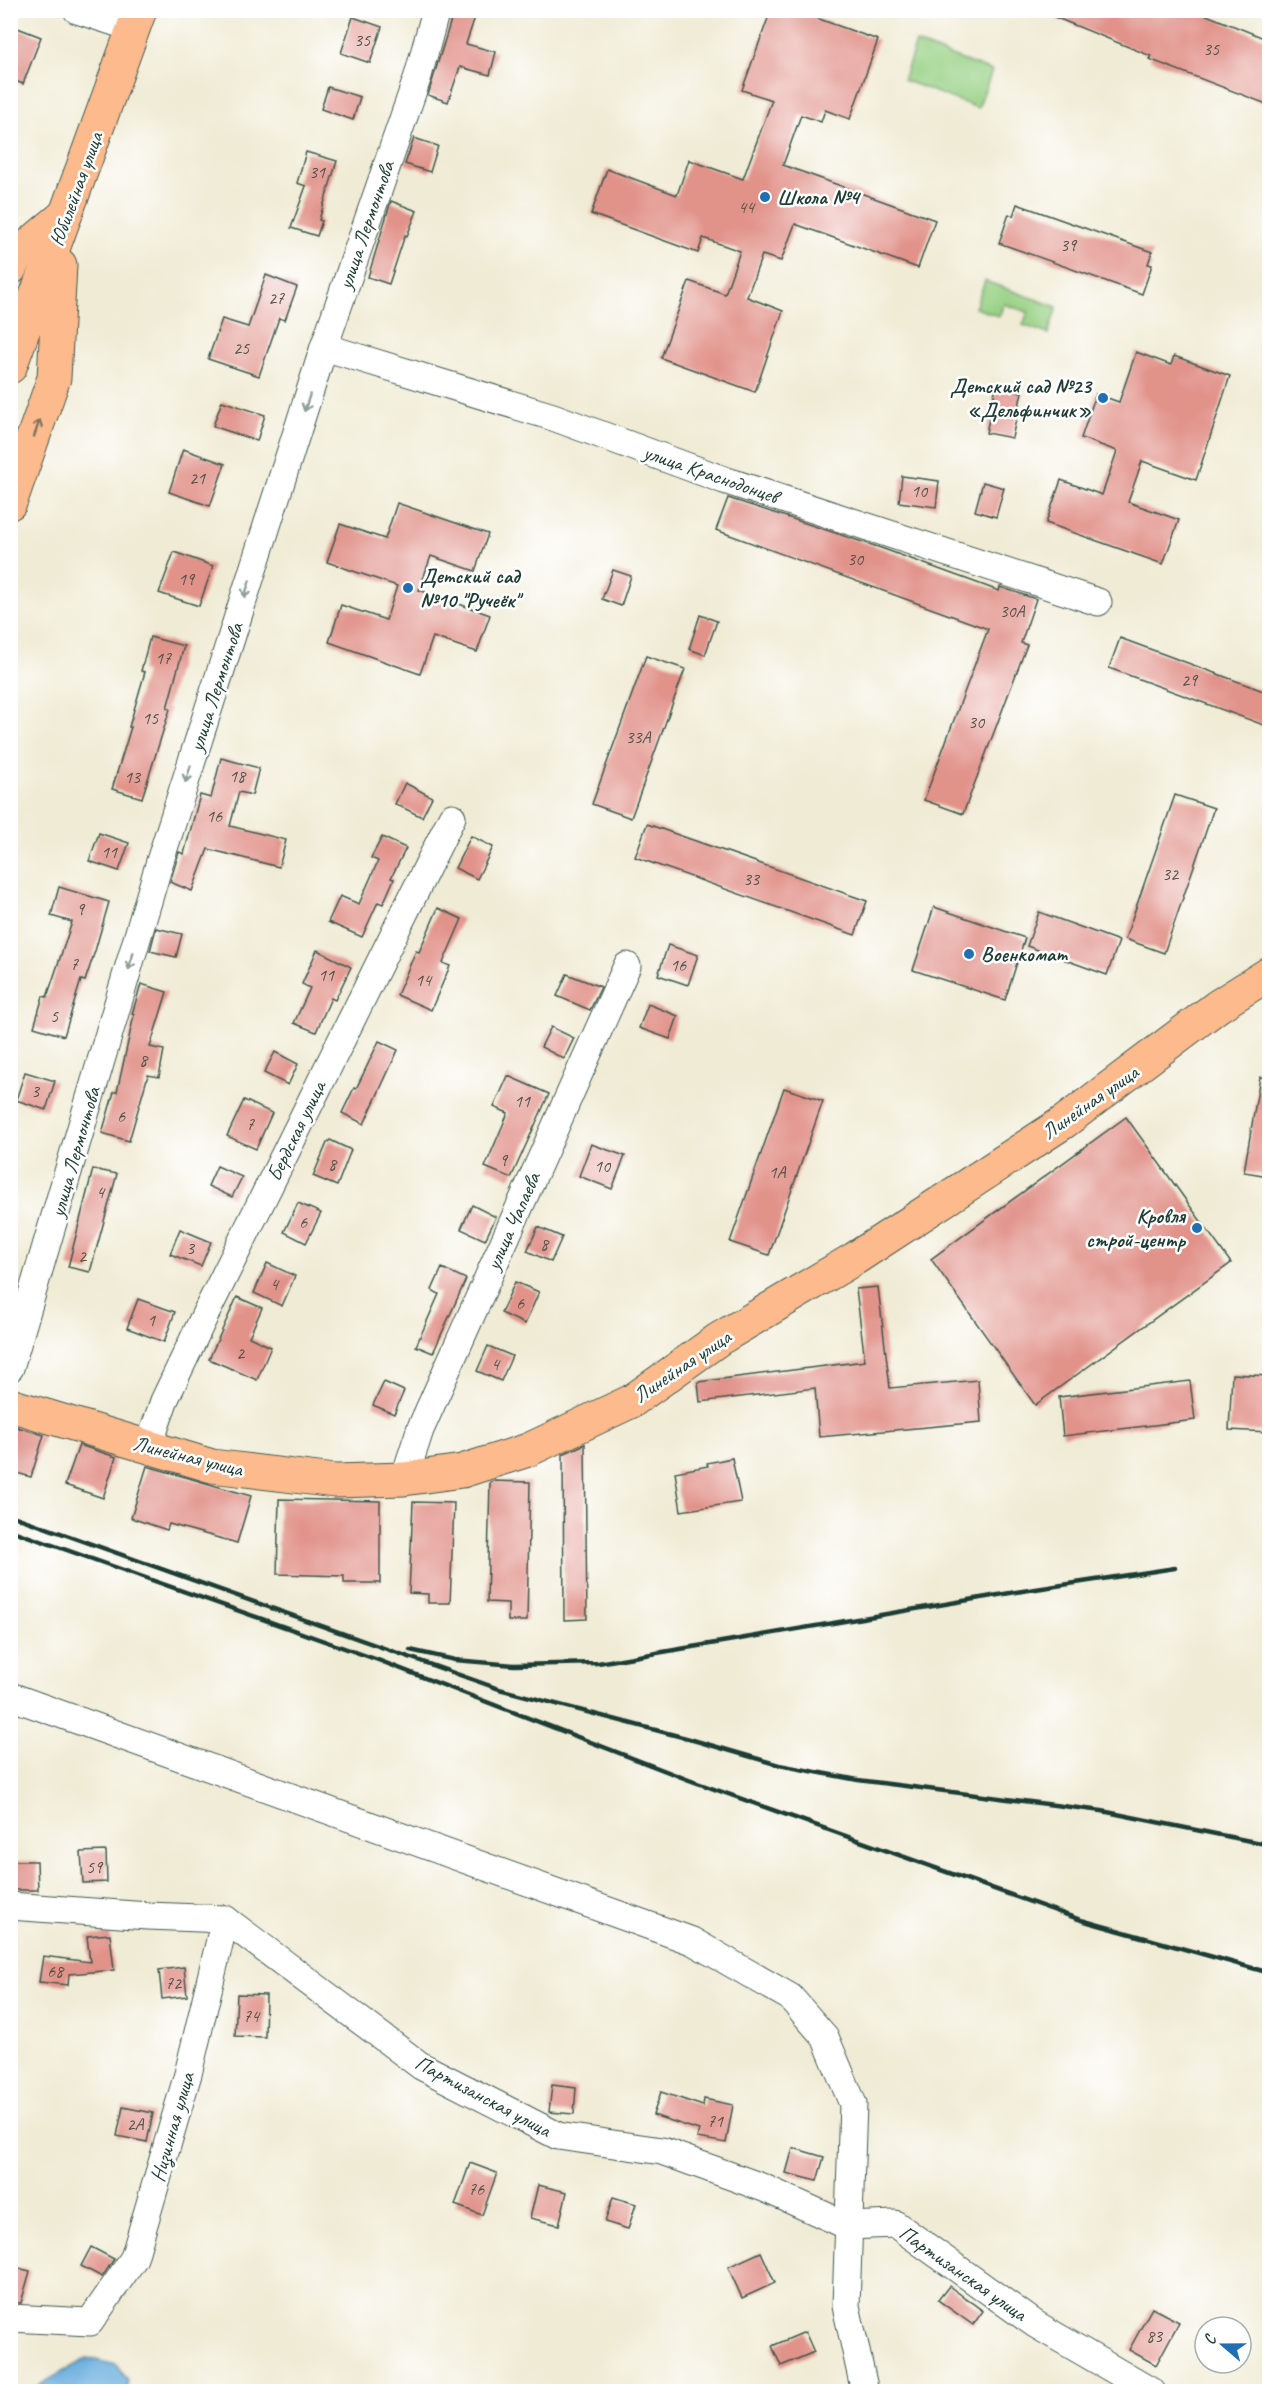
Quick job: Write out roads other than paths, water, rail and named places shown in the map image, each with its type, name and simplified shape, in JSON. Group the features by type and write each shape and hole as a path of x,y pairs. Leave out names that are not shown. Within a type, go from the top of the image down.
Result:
{"main road":[{"name":"Юбилейная улица","path":"10,367 68,213 136,20"},
{"path":"10,269 16,256 68,213"},
{"path":"10,503 54,378 58,278 68,213"},
{"name":"Линейная улица","path":"10,1405 212,1466 335,1480 404,1479 462,1471 528,1450 632,1401 719,1339 854,1259 1064,1122 1218,1006 1269,973"}],"street":[{"path":"77,10 136,20"},
{"name":"улица Лермонтова","path":"10,1368 160,861 324,347 417,76 436,10"},
{"name":"улица Краснодонцев","path":"324,347 553,417 735,483 1098,602"},
{"name":"Бердская улица","path":"148,1448 164,1401 204,1317 452,817"},
{"name":"улица Чапаева","path":"404,1479 420,1430 627,966"},
{"path":"10,1696 692,1941 790,1997 825,2037 853,2104 846,2306 865,2391"},
{"path":"10,1906 225,1919"},
{"name":"Партизанская улица","path":"225,1919 421,2066 558,2136 662,2151 764,2188 848,2226 895,2224 1035,2324 1152,2391"},
{"name":"Низинная улица","path":"10,2318 90,2322 134,2258 188,2074 225,1919"}],"water":[{"path":"87,2358 117,2365 128,2381 127,2391 29,2391"}],"railway":[{"path":"10,1515 499,1689 779,1765 858,1780 1102,1811 1270,1845"},
{"path":"10,1530 378,1660 689,1780 1081,1920 1270,1973"},
{"path":"410,1650 455,1660 514,1665 598,1663 1016,1592 1175,1568"}],"place":[{"name":"Школа №4","path":"765,197"},
{"name":"Детский сад №23 «Дельфинчик»","path":"1103,398"},
{"name":"Детский сад №10 \"Ручеёк\"","path":"408,588"},
{"name":"Военкомат","path":"969,954"},
{"name":"Кровля строй-центр","path":"1197,1228"}]}
